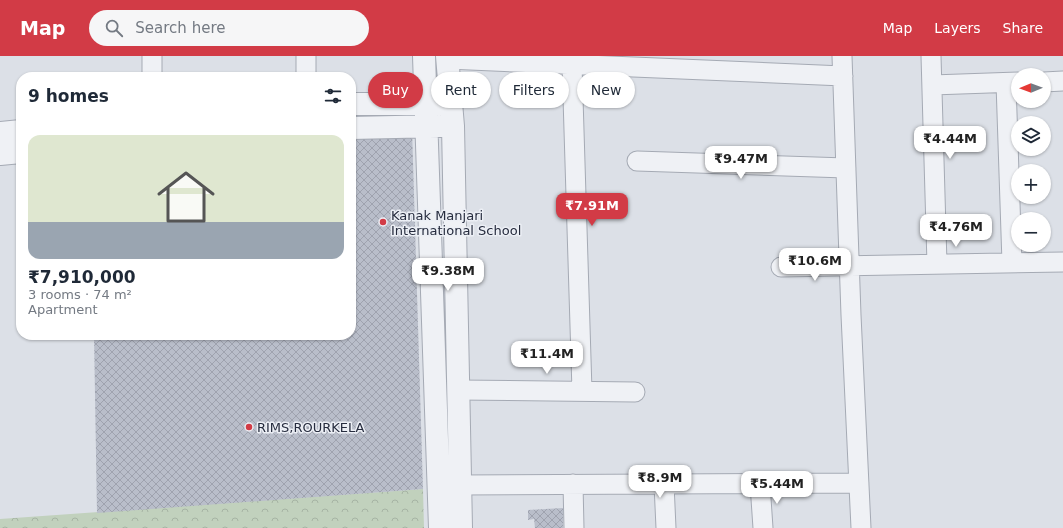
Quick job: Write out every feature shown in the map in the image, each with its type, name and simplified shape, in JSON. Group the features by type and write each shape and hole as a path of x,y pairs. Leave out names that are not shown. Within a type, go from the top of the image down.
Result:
{"street":[{"path":"152,56 152,72"},
{"path":"306,56 306,72"},
{"path":"424,56 440,528"},
{"path":"842,56 849,265 861,528"},
{"path":"931,56 937,264"},
{"path":"461,528 452,115 447,58 572,65 843,76"},
{"path":"572,65 582,391"},
{"path":"1051,82 1063,81"},
{"path":"932,85 1011,83"},
{"path":"356,104 425,104 452,115"},
{"path":"1012,108 1012,263"},
{"path":"356,128 426,126 452,115"},
{"path":"0,133 16,131"},
{"path":"0,154 16,152"},
{"path":"637,161 846,168"},
{"path":"780,267 1063,262"},
{"path":"458,390 635,392"},
{"path":"460,484 859,483"},
{"path":"573,484 574,528"},
{"path":"664,484 666,528"},
{"path":"760,484 763,528"}],"green space":[{"path":"423,489 424,528 0,528 0,519"}],"building":[{"path":"412,129 423,489 97,513 94,340 356,340 356,133"},
{"path":"563,508 563,528 535,528 534,519 528,520 528,510"}],"place":[{"name":"Kanak Manjari International School","path":"383,222"},
{"name":"RIMS,ROURKELA","path":"249,427"}]}
